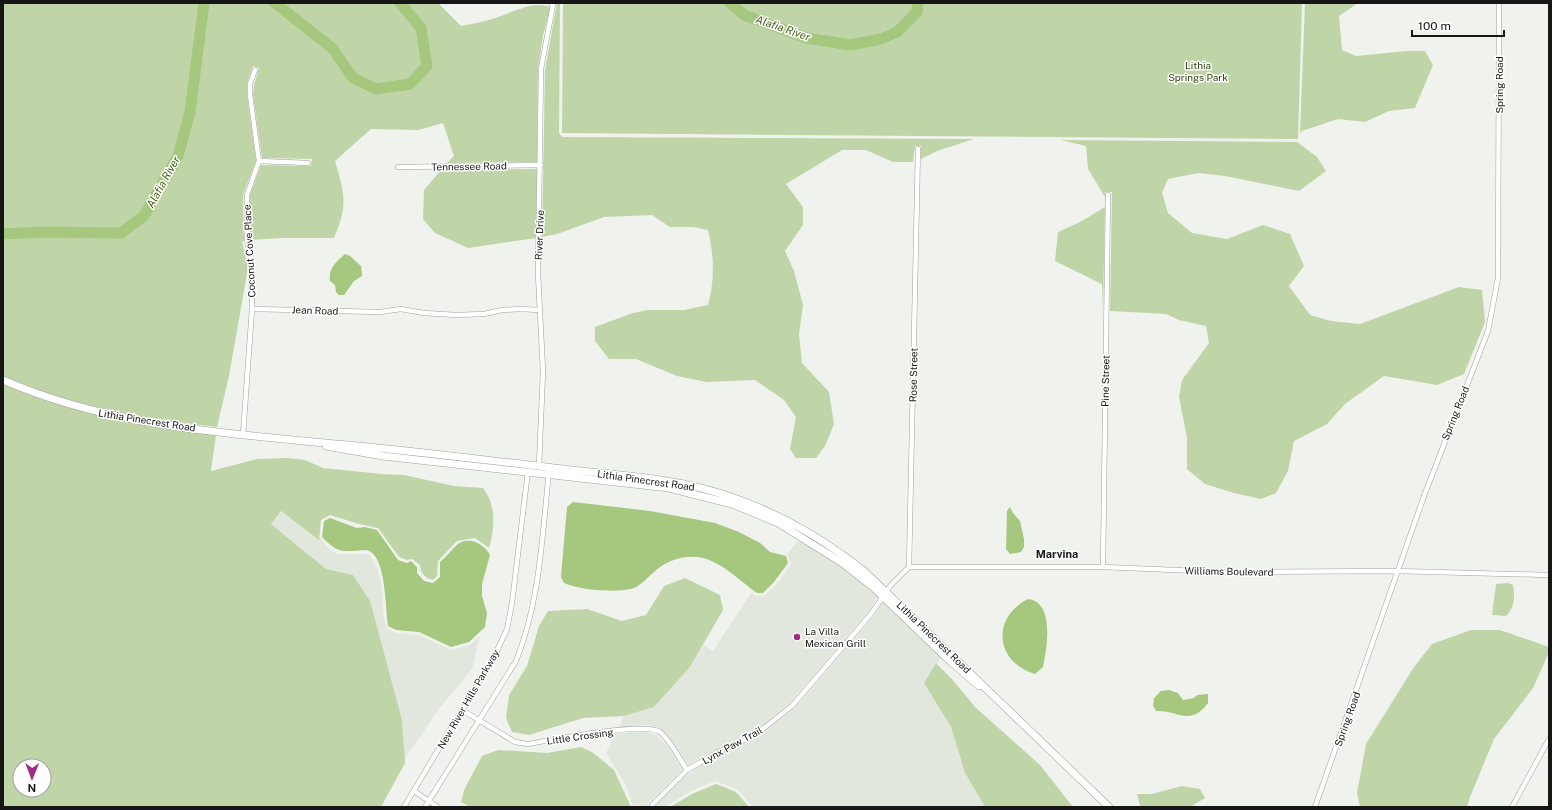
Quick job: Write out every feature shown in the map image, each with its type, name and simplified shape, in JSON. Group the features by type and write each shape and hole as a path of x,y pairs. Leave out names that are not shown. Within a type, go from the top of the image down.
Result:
{"main road":[{"name":"Lithia Pinecrest Road","path":"3,380 61,402 116,417 243,435 549,471 674,482 736,499 769,512 807,531 842,554 973,674 997,700 1109,807"},
{"name":"Lithia Pinecrest Road","path":"528,468 538,466 549,471"}],"street":[{"name":"Spring Road","path":"1315,807 1397,571 1448,431 1488,331 1498,278 1499,3"},
{"name":"River Drive","path":"538,466 543,371 538,274 541,69 546,36 554,10 552,4"},
{"name":"Coconut Cove Place","path":"243,435 252,309 252,280 247,240 247,195 259,161 250,95 250,84 255,70"},
{"name":"Rose Street","path":"909,567 918,149"},
{"path":"259,161 308,163"},
{"name":"Tennessee Road","path":"398,167 540,165"},
{"name":"Pine Street","path":"1102,567 1108,195"},
{"name":"Jean Road","path":"252,309 378,312 401,309 424,313 457,315 484,314 502,310 540,310"},
{"name":"New River Hills Parkway","path":"404,807 496,653 507,629 512,603 528,468"},
{"name":"New River Hills Parkway","path":"425,807 516,661 526,635 534,604 549,471"},
{"name":"Williams Boulevard","path":"909,567 1102,567 1223,572 1397,571 1549,575"},
{"path":"884,594 909,567"},
{"name":"Lynx Paw Trail","path":"652,805 687,770 716,753 755,735 792,706 871,614 884,594"},
{"name":"Little Crossing","path":"462,710 515,742 528,744 630,729 648,728 659,732 671,745 687,770"},
{"path":"1512,807 1549,739"},
{"path":"414,791 438,807"}],"shaded area":[{"path":"345,254 350,256 361,266 362,276 354,281 344,295 339,295 336,292 335,285 330,281 330,273 331,269"},
{"path":"573,502 650,511 715,523 739,532 760,543 770,552 786,556 788,563 774,582 763,593 757,593 718,564 710,560 696,557 670,561 658,568 636,587 629,589 611,591 579,588 564,583 561,577 567,507"},
{"path":"1010,507 1020,521 1024,539 1024,547 1021,552 1010,554 1006,549 1007,511"},
{"path":"280,511 320,538 330,550 337,554 369,554 378,570 382,589 383,613 387,629 396,633 419,635 451,650 470,645 480,635 472,669 439,709 404,760 402,720 353,575 326,569 271,524"},
{"path":"330,518 357,528 365,527 377,530 398,560 407,563 411,561 417,567 417,573 424,581 433,583 440,577 440,562 458,544 467,541 476,542 490,555 482,584 482,596 487,613 485,627 469,642 451,647 419,632 396,630 388,626 382,572 374,554 367,550 342,551 328,543 322,537 324,521"},
{"path":"800,539 840,565 878,597 869,611 790,703 753,732 688,765 674,743 660,729 648,725 619,727 624,716 654,707 690,667 704,645 713,651 751,593 757,596 764,596 777,584 791,564 787,554"},
{"path":"1028,599 1037,602 1042,608 1046,617 1047,627 1043,667 1035,674 1022,668 1012,660 1005,650 1003,639 1003,628 1008,617 1016,607"},
{"path":"883,602 941,658 924,683 951,727 965,773 985,807 753,807 737,789 715,781 691,791 665,807 654,807 689,773 717,756 756,738 794,709 874,616"},
{"path":"1169,690 1178,693 1183,700 1194,698 1197,695 1208,694 1208,703 1202,710 1189,716 1156,711 1153,706 1154,698 1161,691"},
{"path":"648,732 657,735 669,748 683,769 647,804 649,807 635,807 632,804 627,787 606,753 615,734"}],"green space":[{"path":"3,3 438,3 461,26 502,16 529,6 543,5 550,7 543,36 538,69 537,162 447,163 454,156 443,123 418,130 371,129 335,161 344,200 341,217 334,238 281,238 250,240 250,195 261,165 311,166 312,159 262,158 253,95 259,68 253,66 247,83 247,95 256,161 243,195 244,241 242,241 248,268 229,376 217,427 161,420 108,410 56,396 3,376"},
{"path":"557,3 560,3 559,133 562,137 974,139 937,151 921,159 921,146 915,146 913,162 893,162 866,150 842,150 786,184 803,207 803,225 785,251 794,271 803,305 799,334 802,363 829,392 834,424 825,446 816,458 796,458 790,449 796,417 784,400 755,380 707,382 677,376 636,359 609,359 595,341 595,327 633,313 648,310 684,310 708,305 713,277 712,249 708,230 693,227 670,227 652,215 604,217 557,234 542,237 545,70"},
{"name":"Lithia Springs Park","path":"563,3 1302,3 1298,139 562,133"},
{"path":"1305,3 1358,3 1339,16 1342,50 1356,56 1407,51 1425,51 1433,65 1415,108 1389,111 1365,122 1338,119 1302,131 1300,134"},
{"path":"1061,140 1297,142 1317,157 1326,171 1299,191 1225,176 1198,173 1168,179 1162,193 1168,213 1192,233 1227,239 1263,225 1290,234 1304,266 1289,286 1310,315 1331,321 1360,324 1459,287 1482,290 1485,322 1464,374 1437,385 1384,376 1345,404 1327,424 1294,441 1288,471 1276,493 1261,499 1205,484 1187,469 1187,438 1179,397 1182,380 1209,343 1206,326 1179,320 1166,314 1110,311 1112,192 1105,192 1105,197 1088,169 1086,146"},
{"path":"537,169 536,238 468,248 435,233 423,219 424,190 441,170"},
{"path":"1105,207 1103,311 1102,284 1055,261 1058,232 1082,221"},
{"path":"3,384 56,404 82,411 134,423 216,435 211,471 257,459 287,458 305,460 323,468 404,475 454,486 483,488 490,501 493,516 489,548 475,538 457,541 438,561 437,576 433,580 424,575 421,571 420,565 412,559 407,560 399,557 378,528 330,515 321,520 319,540 281,511 271,524 326,569 353,575 370,601 402,720 405,763 381,807 3,807"},
{"path":"685,578 720,595 723,610 690,667 654,707 624,716 583,718 529,735 512,732 506,718 509,695 527,666 539,626 548,611 587,609 622,621 646,615 664,586"},
{"path":"1508,583 1513,585 1514,589 1514,602 1509,613 1506,616 1492,615 1496,584"},
{"path":"1471,630 1500,630 1549,647 1549,652 1533,688 1494,739 1467,807 1360,807 1357,793 1366,744 1414,667 1432,644"},
{"path":"936,663 951,678 975,707 1040,765 1073,807 985,807 965,773 951,727 924,683"},
{"path":"581,747 592,752 614,770 631,807 470,807 461,802 464,790 482,756 498,750 547,753"},
{"path":"716,784 736,792 749,807 670,807 692,794"},
{"path":"1182,786 1200,789 1205,798 1190,807 1140,806 1137,794 1152,794"}],"waterway":[{"name":"Alafia River","path":"3,234 43,232 121,233 144,216 178,156 190,112 204,3"},
{"name":"Alafia River","path":"275,3 333,49 353,78 376,89 410,84 427,66 421,28 400,3"},
{"name":"Alafia River","path":"730,3 744,15 807,38 850,45 881,39 897,32 917,12 918,3"}],"place":[{"name":"La Villa Mexican Grill","path":"797,637"}],"district":[{"name":"Marvina","path":"1057,554"}]}
